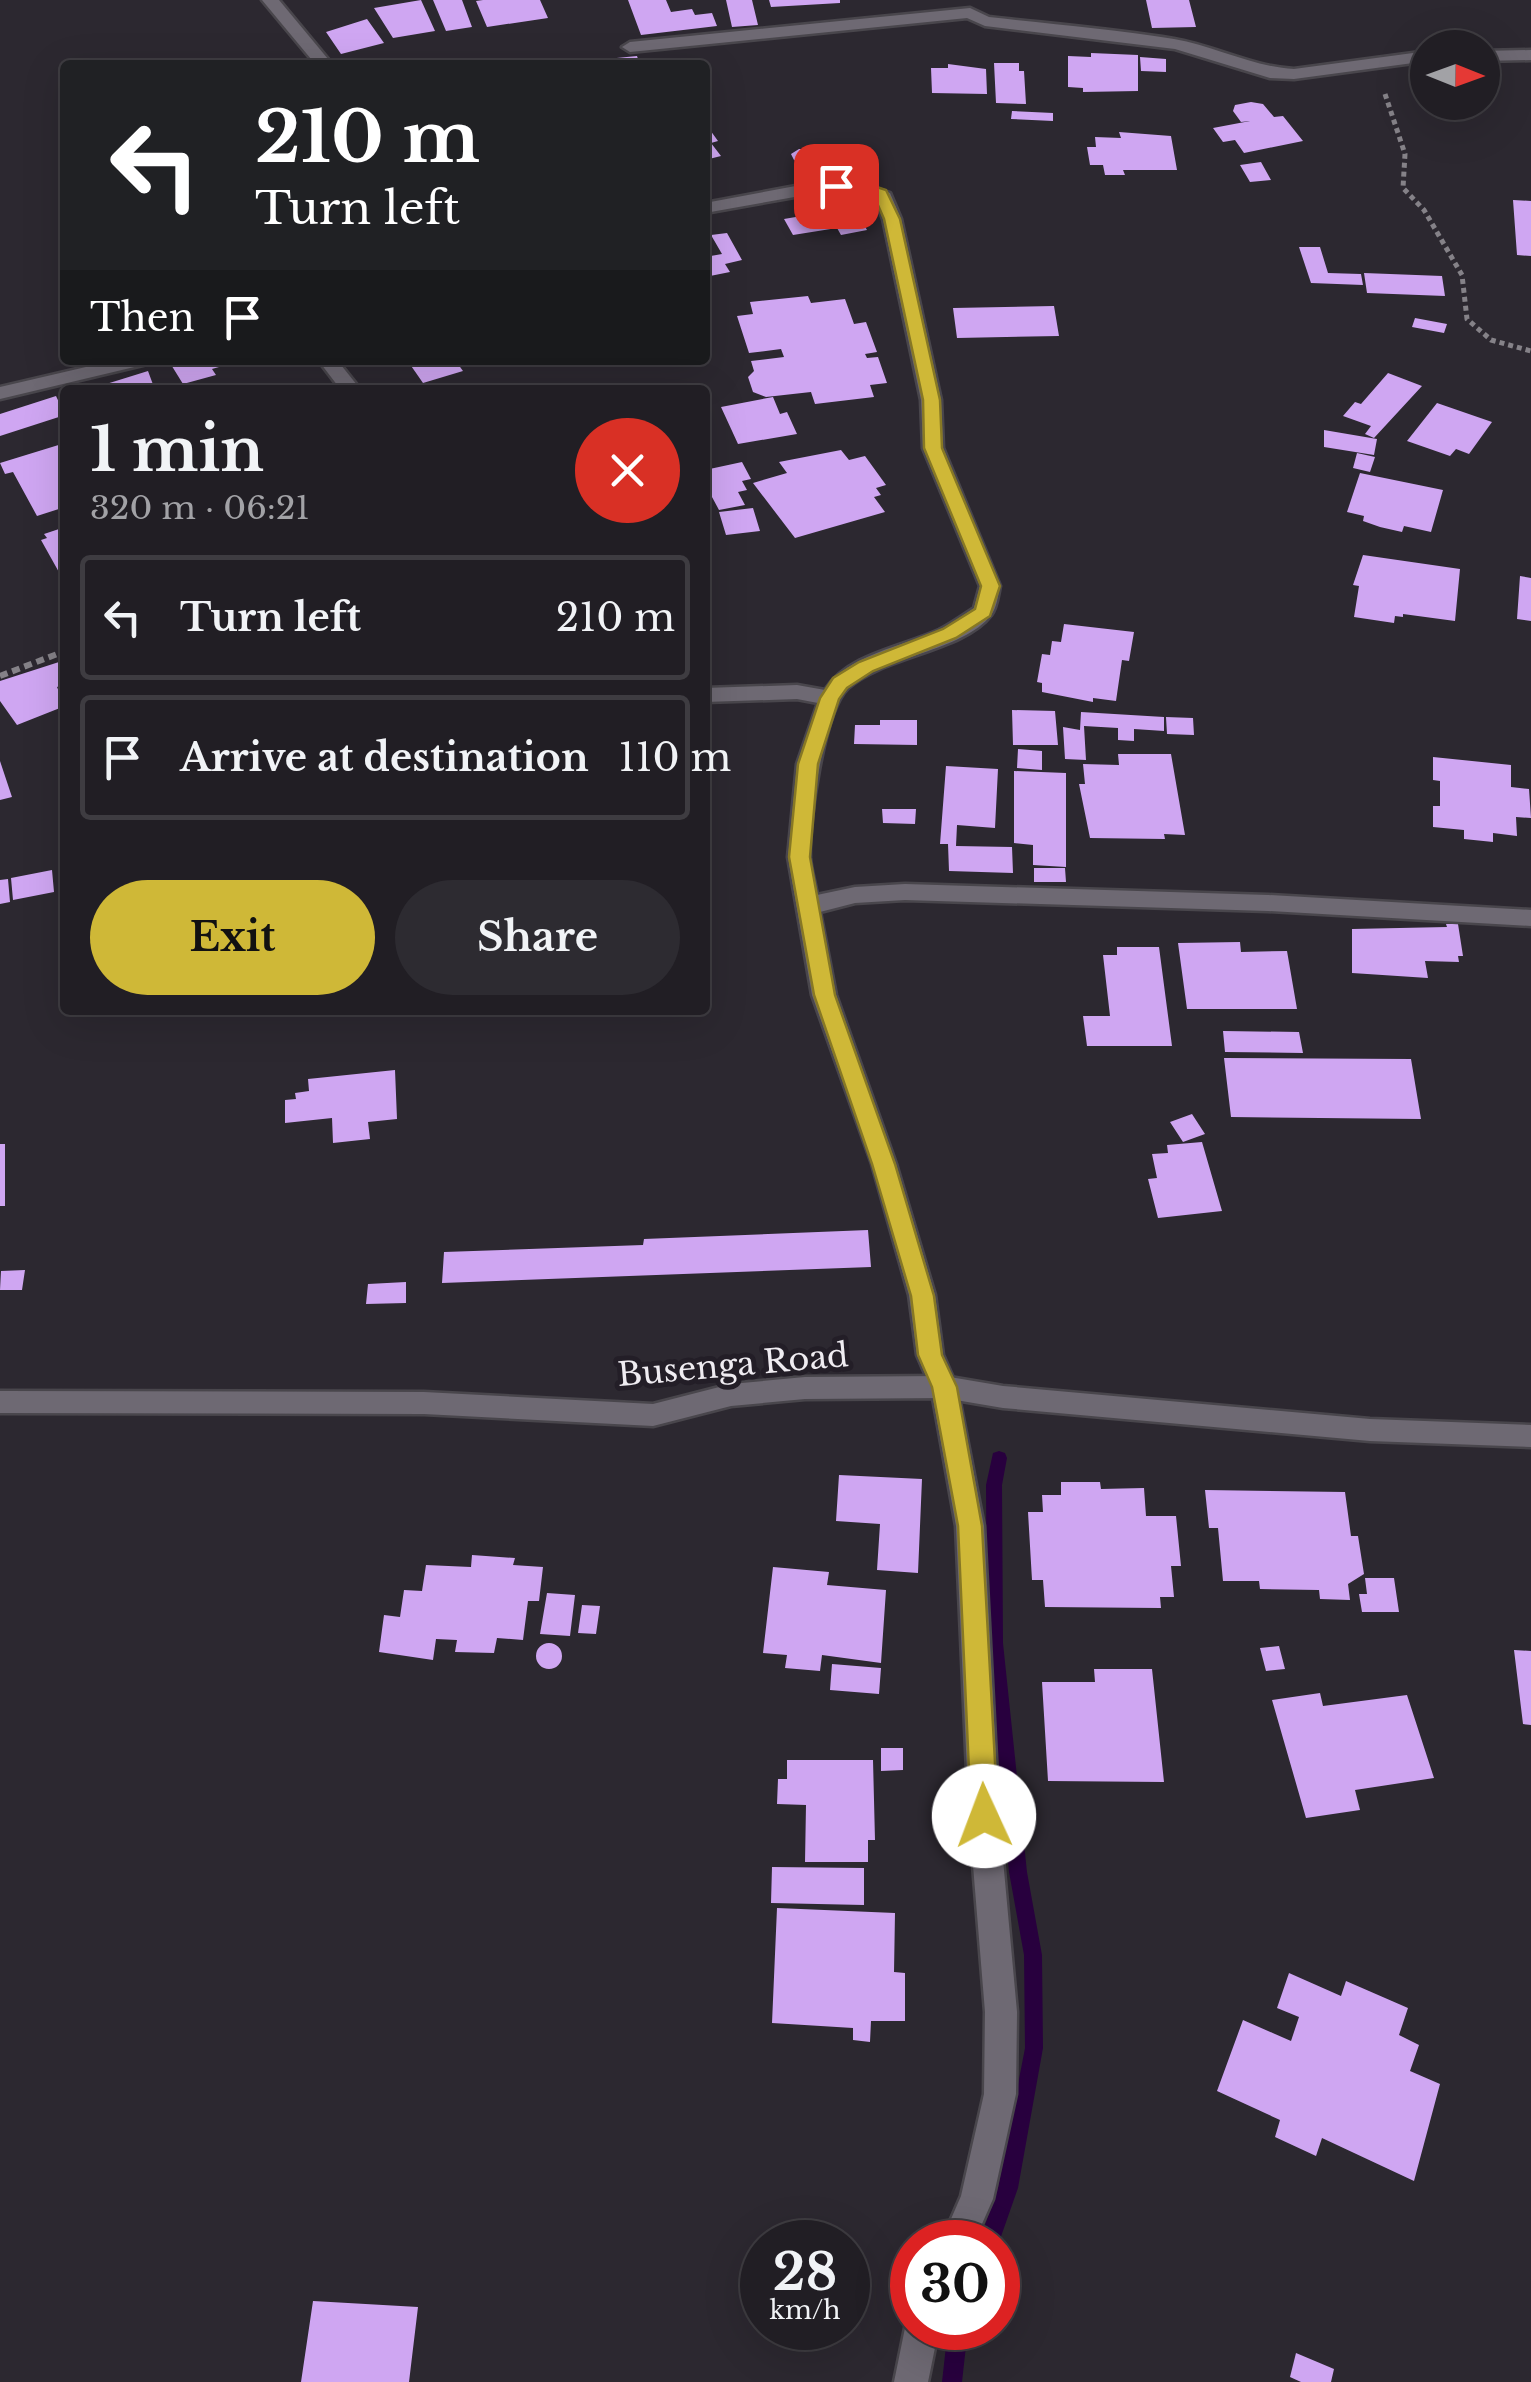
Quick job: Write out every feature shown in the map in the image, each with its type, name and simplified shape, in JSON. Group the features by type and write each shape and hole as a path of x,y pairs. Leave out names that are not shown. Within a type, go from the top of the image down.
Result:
{"street":[{"path":"270,0 320,60"},
{"path":"630,47 970,14 985,21 1208,51 1270,74 1410,58"},
{"path":"1500,56 1531,55"},
{"path":"710,207 836,186 859,186 880,193 892,219 932,400 933,448 990,586 983,612 949,634 866,667 840,683 830,698 808,764 799,857 824,995 884,1164 922,1296 930,1355 944,1387 970,1526 984,1816 1002,2012 1000,2094 977,2198 967,2220"},
{"path":"0,393 119,365"},
{"path":"331,365 347,385"},
{"path":"710,694 797,692 830,698"},
{"path":"808,907 848,894 1020,896 1418,910 1531,918"},
{"name":"Busenga Road","path":"0,1402 424,1403 653,1414 730,1394 806,1388 944,1387 1004,1397 1332,1427 1531,1436"},
{"path":"911,2382 918,2350"}],"path":[{"path":"1370,61 1403,148 1408,178 1404,188 1424,210 1462,274 1467,319 1492,340 1531,351"},
{"path":"0,676 60,653"}],"building":[{"path":"421,0 435,31 393,38 374,8"},
{"path":"433,0 462,0 472,27 446,31"},
{"path":"540,0 548,18 487,27 476,1"},
{"path":"628,0 666,0 671,12 692,9 695,15 712,13 717,26 641,35"},
{"path":"726,0 752,0 758,25 732,27"},
{"path":"769,0 840,0 840,3 771,7"},
{"path":"1146,0 1189,0 1196,27 1152,28"},
{"path":"367,19 384,43 341,54 326,32"},
{"path":"1091,53 1138,55 1138,91 1083,92 1083,88 1068,87 1068,56 1091,57"},
{"path":"637,56 638,60 596,60"},
{"path":"1140,57 1166,59 1166,72 1141,71"},
{"path":"994,63 1019,63 1019,71 1024,71 1026,104 996,103"},
{"path":"948,64 986,69 987,94 932,93 931,68 948,68"},
{"path":"1263,104 1274,117 1283,116 1303,141 1244,153 1235,140 1223,142 1213,128 1250,121 1241,122 1233,111 1235,105"},
{"path":"1012,111 1053,113 1053,121 1011,119"},
{"path":"710,130 718,141 711,143 721,156 710,159"},
{"path":"1119,132 1171,136 1177,170 1123,170 1125,175 1105,175 1103,165 1090,165 1087,147 1096,147 1095,137 1121,138"},
{"path":"799,149 818,154 815,161 794,160 791,154"},
{"path":"1261,162 1271,180 1250,182 1240,165"},
{"path":"1513,200 1531,201 1531,256 1517,255"},
{"path":"854,207 867,230 841,235 837,228 793,235 784,219"},
{"path":"727,233 742,260 725,264 730,272 710,276 710,256 722,254 711,235"},
{"path":"1299,247 1320,247 1328,273 1361,274 1363,285 1311,283"},
{"path":"1364,273 1442,276 1445,296 1367,293"},
{"path":"808,296 811,303 845,299 854,324 866,322 877,352 865,354 867,358 878,357 887,383 870,385 874,397 815,404 811,392 766,397 753,392 748,377 754,371 751,361 784,357 781,349 749,353 737,316 753,314 750,302"},
{"path":"1054,306 1059,336 957,338 953,308"},
{"path":"1415,318 1447,324 1444,333 1412,327"},
{"path":"171,365 226,365 212,369 216,375 183,384"},
{"path":"410,365 459,365 463,371 423,383"},
{"path":"148,371 153,385 103,385"},
{"path":"1388,373 1422,386 1374,438 1365,434 1371,426 1343,416 1355,402 1361,404"},
{"path":"56,396 60,404 60,417 0,436 0,414"},
{"path":"773,397 780,414 787,412 797,434 738,444 721,407"},
{"path":"1437,403 1492,422 1469,454 1456,449 1450,456 1407,441"},
{"path":"1324,430 1377,439 1374,455 1324,447"},
{"path":"60,445 60,509 37,516 13,472 5,474 0,463"},
{"path":"841,450 849,460 865,456 886,485 876,488 881,495 874,497 885,512 795,538 753,483 787,473 779,462"},
{"path":"1357,453 1375,457 1370,472 1353,468"},
{"path":"742,462 751,479 742,481 747,490 738,492 745,505 719,510 710,493 710,469"},
{"path":"1360,473 1443,490 1431,532 1404,526 1402,532 1380,527 1363,521 1364,516 1347,512"},
{"path":"753,508 760,531 726,535 719,512"},
{"path":"60,529 60,574 41,540 47,538 44,534"},
{"path":"1363,555 1460,569 1455,621 1403,614 1395,616 1394,623 1354,617 1359,586 1353,585"},
{"path":"1520,576 1531,578 1531,621 1517,619"},
{"path":"1064,624 1134,632 1129,661 1122,660 1116,701 1093,698 1093,702 1042,692 1042,683 1037,682 1042,654 1050,655 1052,641 1061,642"},
{"path":"59,662 60,708 17,725 0,701 0,681"},
{"path":"1012,710 1055,711 1058,745 1013,745"},
{"path":"1081,712 1164,717 1164,731 1134,729 1134,741 1118,740 1118,728 1084,726 1086,760 1065,759 1063,727 1080,730"},
{"path":"1166,717 1193,718 1194,735 1167,734"},
{"path":"880,720 917,720 917,745 854,744 855,725 880,725"},
{"path":"1018,749 1042,751 1042,770 1017,768"},
{"path":"1118,754 1171,754 1185,835 1164,834 1165,839 1090,838 1079,784 1085,784 1083,764 1119,765"},
{"path":"1433,757 1511,765 1511,787 1529,789 1531,818 1516,817 1517,836 1493,833 1493,842 1464,839 1464,830 1433,827 1433,806 1440,806 1440,781 1433,780"},
{"path":"0,761 12,797 0,800"},
{"path":"946,766 998,769 995,828 957,825 956,846 1012,847 1013,873 949,871 948,844 940,844"},
{"path":"1014,771 1066,773 1066,867 1033,865 1033,845 1014,843"},
{"path":"882,809 916,809 915,824 883,823"},
{"path":"1034,868 1065,868 1066,882 1034,882"},
{"path":"52,870 54,892 13,900 11,878"},
{"path":"8,879 10,902 0,904 0,880"},
{"path":"1446,924 1458,924 1463,956 1458,956 1459,962 1425,961 1428,978 1352,973 1352,929 1447,927"},
{"path":"1240,942 1241,952 1287,951 1297,1009 1187,1009 1178,943"},
{"path":"1117,947 1159,947 1172,1046 1087,1046 1083,1016 1110,1016 1103,955 1117,955"},
{"path":"1223,1031 1299,1032 1303,1053 1225,1052"},
{"path":"1224,1058 1411,1059 1421,1119 1231,1117"},
{"path":"395,1070 397,1119 368,1122 370,1139 333,1143 332,1118 285,1123 285,1100 296,1099 295,1093 309,1091 308,1079"},
{"path":"1192,1114 1205,1134 1183,1142 1170,1122"},
{"path":"1202,1142 1222,1211 1158,1218 1148,1179 1157,1178 1152,1154 1168,1153 1167,1145"},
{"path":"0,1144 5,1144 5,1206 0,1206"},
{"path":"868,1230 871,1267 442,1283 444,1252 643,1245 644,1239"},
{"path":"25,1270 22,1290 0,1290 1,1271"},
{"path":"406,1282 406,1303 366,1304 368,1284"},
{"path":"839,1475 922,1479 918,1573 877,1570 880,1524 836,1521"},
{"path":"1061,1482 1100,1482 1101,1489 1144,1488 1146,1516 1176,1516 1181,1566 1171,1566 1174,1597 1160,1597 1161,1608 1045,1607 1043,1580 1032,1580 1028,1512 1043,1512 1042,1495 1061,1495"},
{"path":"1205,1490 1345,1492 1351,1536 1358,1536 1364,1574 1348,1584 1350,1600 1320,1599 1319,1590 1260,1589 1259,1581 1223,1581 1218,1528 1209,1528"},
{"path":"472,1555 515,1558 513,1565 543,1567 539,1601 528,1601 523,1640 497,1638 494,1653 455,1652 457,1640 436,1639 433,1660 379,1652 384,1615 400,1617 404,1590 422,1591 426,1565 471,1567"},
{"path":"773,1567 829,1572 827,1585 886,1590 881,1663 822,1655 820,1671 785,1668 787,1655 763,1653"},
{"path":"1365,1578 1394,1578 1399,1612 1362,1612 1359,1594 1367,1594"},
{"path":"547,1593 575,1595 570,1636 540,1634"},
{"path":"582,1605 600,1606 596,1634 578,1633"},
{"path":"549,1643 558,1647 562,1656 558,1665 549,1669 540,1665 536,1656 540,1647"},
{"path":"1279,1646 1285,1669 1266,1671 1260,1648"},
{"path":"1514,1650 1531,1651 1531,1725 1523,1724"},
{"path":"832,1664 881,1668 879,1694 830,1690"},
{"path":"1094,1669 1152,1669 1164,1782 1048,1781 1042,1682 1095,1682"},
{"path":"1320,1693 1323,1706 1407,1695 1434,1778 1355,1790 1360,1810 1306,1818 1272,1700"},
{"path":"881,1748 903,1748 903,1770 881,1771"},
{"path":"787,1760 873,1760 875,1840 868,1840 868,1862 805,1862 806,1805 777,1804 778,1779 787,1779"},
{"path":"772,1867 864,1868 864,1905 771,1903"},
{"path":"777,1908 895,1913 894,1972 905,1973 905,2021 871,2021 870,2042 853,2040 853,2028 772,2023"},
{"path":"1289,1973 1341,1996 1346,1981 1408,2008 1399,2035 1419,2045 1410,2071 1440,2084 1414,2181 1322,2138 1316,2156 1275,2137 1280,2120 1217,2091 1243,2020 1291,2041 1299,2017 1277,2008"},
{"path":"313,2301 418,2307 409,2382 301,2382"},
{"path":"1296,2353 1334,2369 1331,2382 1301,2382 1290,2377"}],"waterway":[{"path":"997,2220 1008,2188 1034,2048 1033,1955 1018,1872 995,1643 994,1485 999,1458"},
{"path":"952,2382 956,2350"}],"route":[{"path":"836,186 859,186 880,193 892,219 932,400 933,448 990,586 983,612 949,634 866,667 840,683 830,698 808,764 799,857 824,995 884,1164 922,1296 930,1355 944,1387 970,1526 984,1816"}]}
